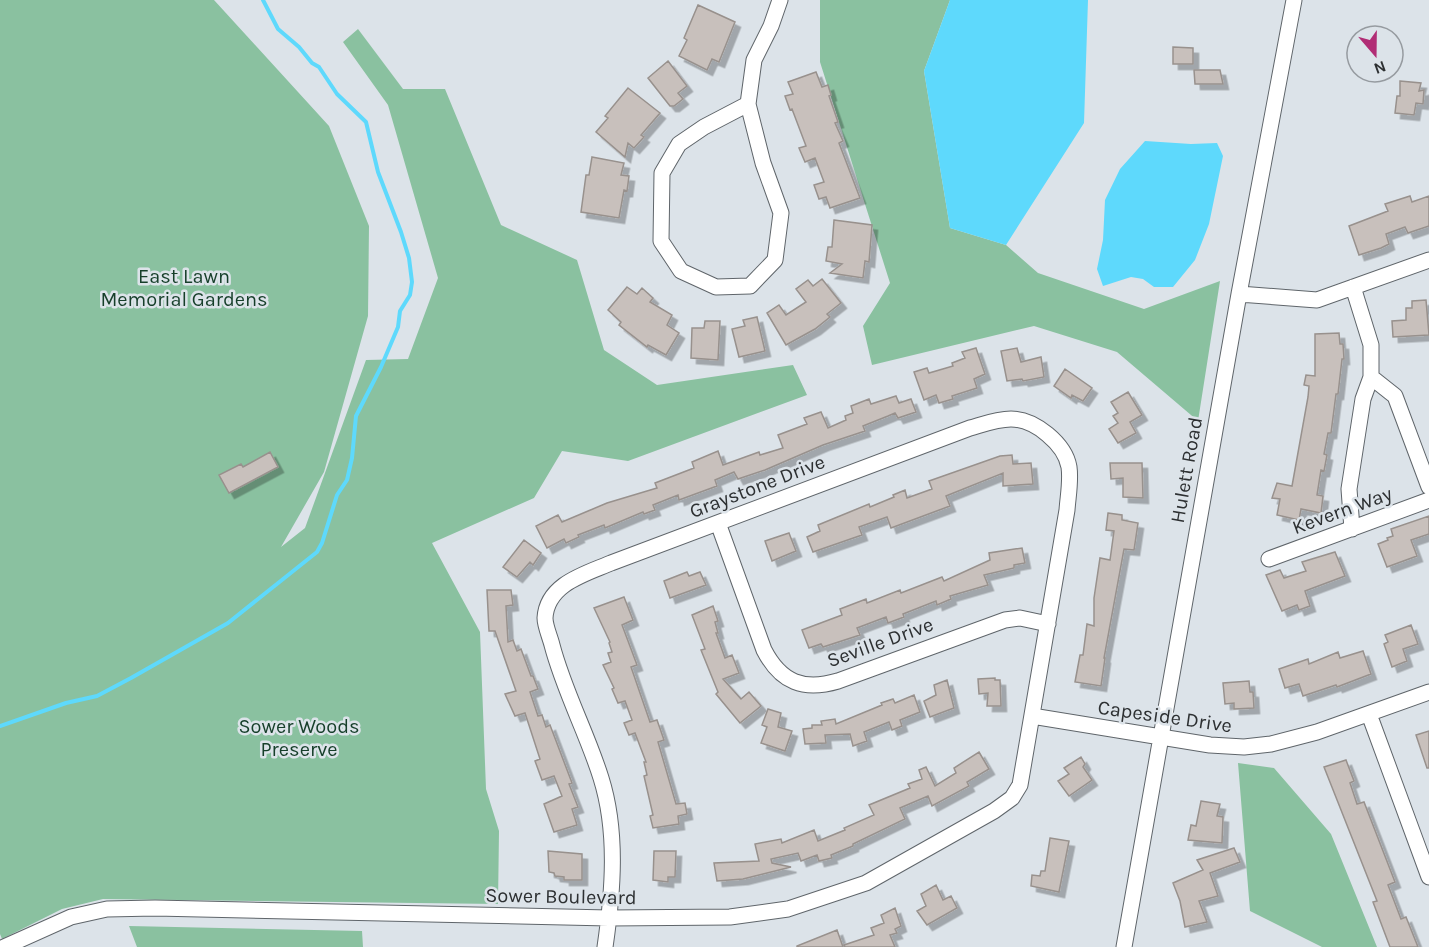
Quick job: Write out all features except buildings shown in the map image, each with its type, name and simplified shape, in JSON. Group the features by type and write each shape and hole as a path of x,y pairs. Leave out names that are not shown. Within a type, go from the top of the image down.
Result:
{"street":[{"path":"748,104 704,127 679,144 662,173 661,241 681,272 716,287 750,286 775,260 781,213 763,163 748,104 754,60 771,26 780,0"},
{"name":"Hulett Road","path":"1124,947 1239,294 1294,0"},
{"path":"1239,294 1317,300 1429,260"},
{"path":"1352,529 1349,489 1363,399 1371,377 1371,345 1353,287"},
{"path":"1371,377 1395,396 1429,487"},
{"name":"Graystone Drive","path":"605,947 612,871 610,823 602,780 556,660 545,619 552,596 572,580 970,428 999,419 1015,419 1034,426 1053,438 1064,452 1069,466 1067,510 1032,716"},
{"name":"Kevern Way","path":"1269,559 1429,500"},
{"name":"Seville Drive","path":"718,524 764,650 771,664 791,681 819,687 1005,620 1020,618 1048,624"},
{"name":"Capeside Drive","path":"1032,716 1227,747 1257,746 1317,732 1429,692"},
{"path":"1369,714 1429,877"},
{"name":"Sower Boulevard","path":"4,947 71,916 107,909 155,908 609,918 730,917 788,909 866,883 994,811 1012,798 1020,785 1032,716"}],"green space":[{"path":"0,0 214,0 329,126 369,226 368,316 324,472 281,547 305,528 366,360 408,359 438,278 388,105 343,42 358,29 403,89 445,89 501,225 577,260 604,350 657,385 793,365 807,395 628,461 562,451 534,498 432,543 480,632 486,789 499,831 498,904 103,899 62,909 2,939 0,934"},
{"path":"820,0 950,0 924,71 950,228 1006,245 1038,273 1144,309 1220,281 1198,421 1117,352 1034,326 872,365 863,326 890,283 820,62"},
{"path":"1238,763 1274,768 1331,834 1377,947 1322,947 1250,911"},
{"path":"129,926 362,931 363,947 137,947"}],"water":[{"path":"950,0 1088,0 1084,123 1006,245 950,228 924,71"},
{"path":"1145,141 1217,143 1223,156 1209,224 1195,260 1173,287 1154,287 1143,279 1131,277 1103,286 1097,269 1103,240 1105,200 1120,169"}],"waterway":[{"path":"0,726 66,703 97,696 228,623 317,552 337,495 347,480 352,458 356,416 381,367 398,327 400,311 410,295 412,282 409,258 378,172 366,122 337,94 319,67 312,63 299,47 278,29 263,0"}],"park label":[{"name":"East Lawn Memorial Gardens","path":"184,288"},
{"name":"Sower Woods Preserve","path":"299,738"}]}
